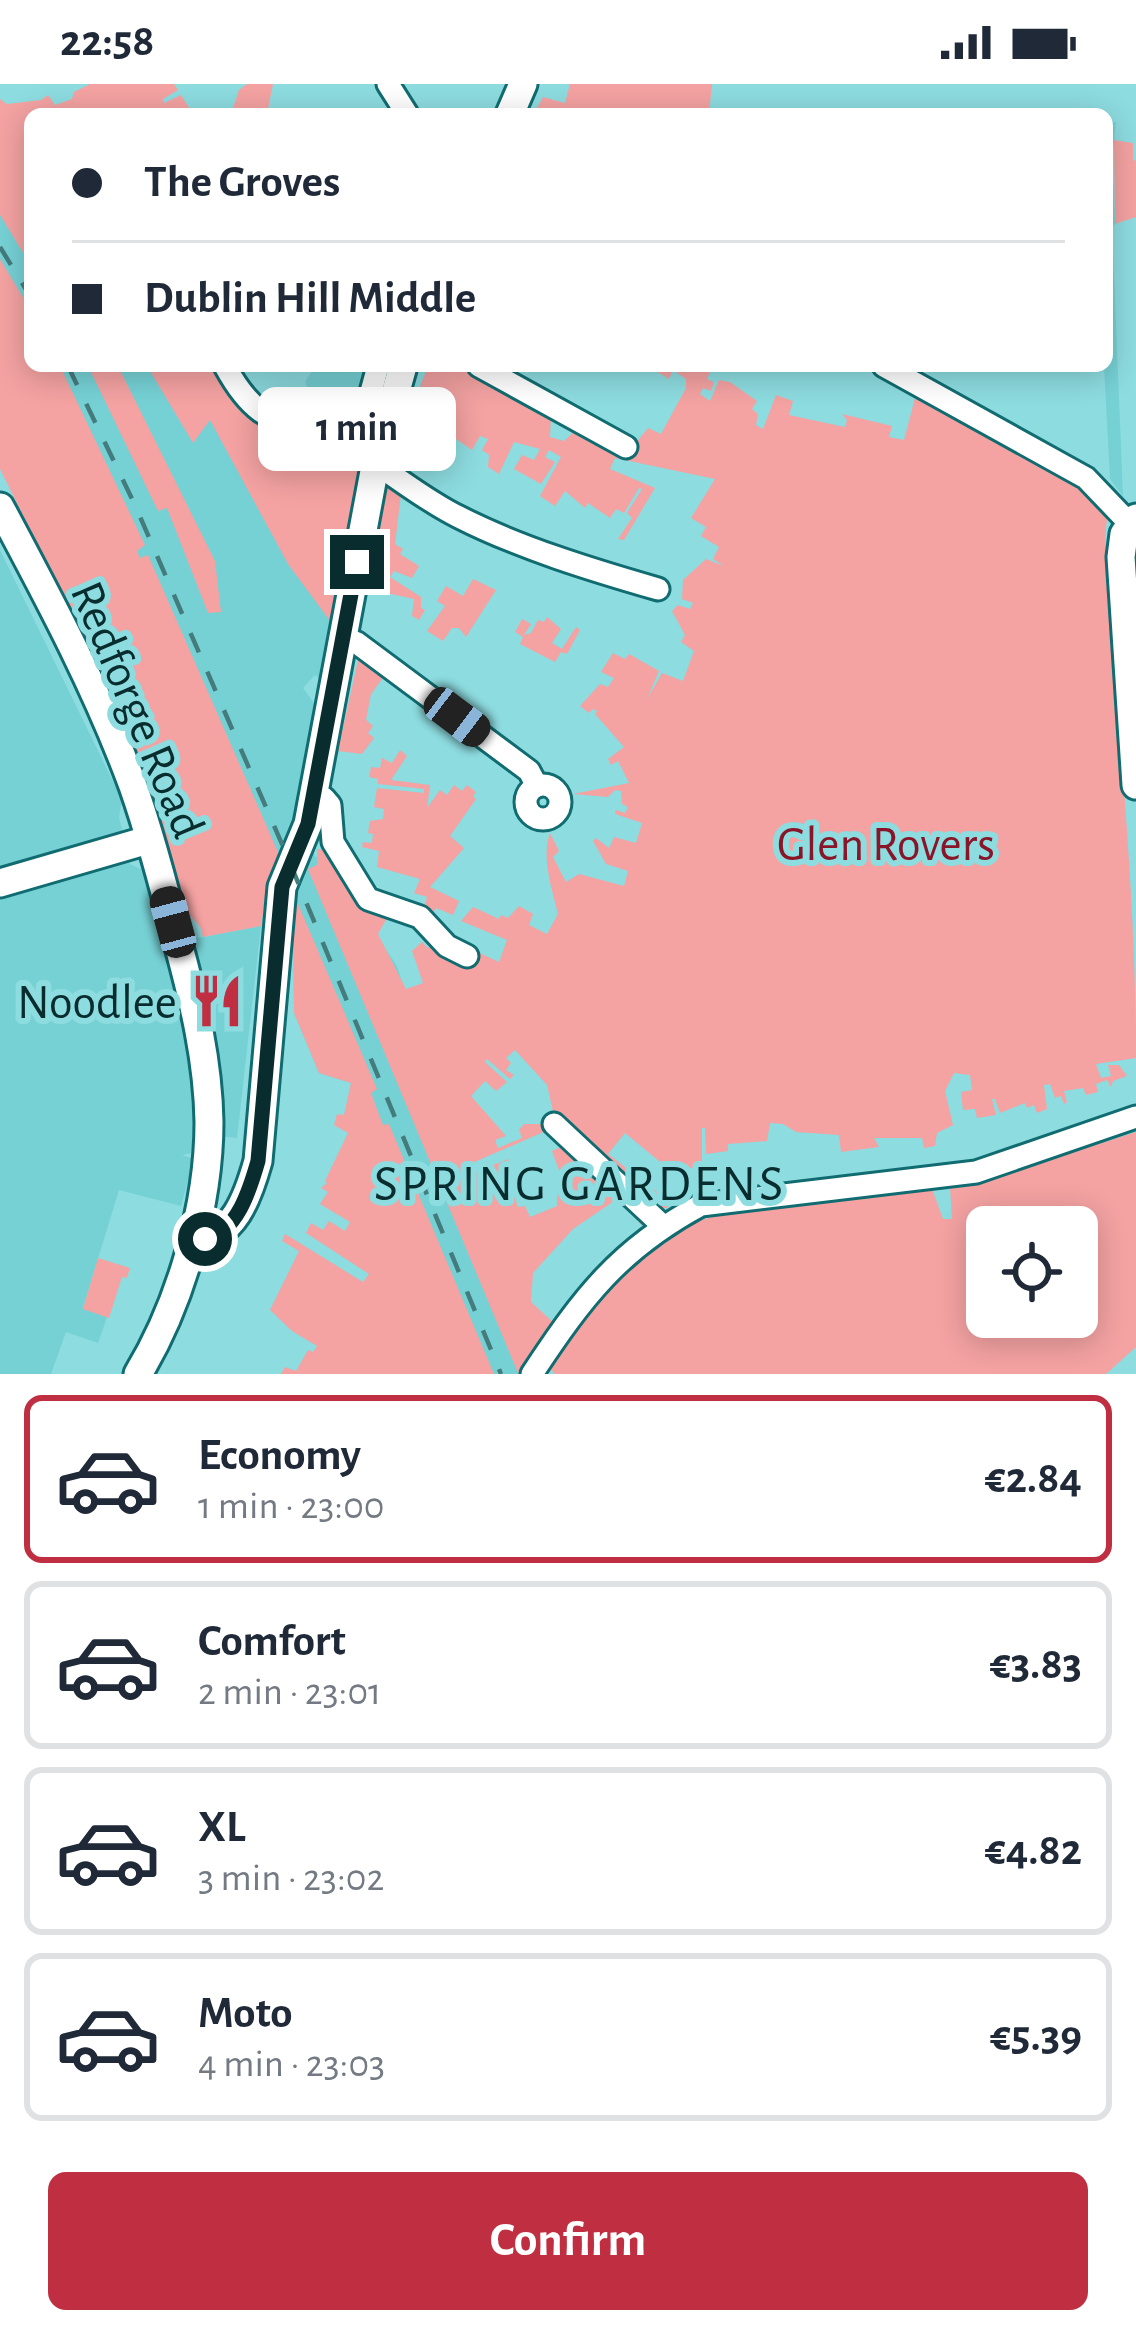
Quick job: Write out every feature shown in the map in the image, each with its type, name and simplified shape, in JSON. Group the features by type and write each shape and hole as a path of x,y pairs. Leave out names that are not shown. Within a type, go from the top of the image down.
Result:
{"street":[{"path":"229,372 253,408 269,418 322,434 426,500 476,525 658,589"},
{"path":"192,1236 214,1237 225,1231 258,1161 282,887 314,796 343,637 377,372"},
{"path":"365,458 401,372"},
{"path":"490,372 626,448"},
{"path":"895,372 1064,464 1097,486 1133,520 1121,557 1136,785"},
{"name":"Redforge Road","path":"0,507 94,694 134,787 197,1017 208,1134 192,1236 156,1339 138,1374"},
{"path":"343,637 529,772 537,786"},
{"path":"314,796 330,805 331,837 368,899 420,917 447,946 466,956"},
{"path":"0,883 148,839"},
{"path":"532,1374 611,1267 664,1226 712,1202 976,1172 1136,1117"},
{"path":"554,1124 664,1226"}],"shaded area":[{"path":"0,99 24,120 24,369 0,322"},
{"path":"1113,251 1123,496 1110,479 1104,372 1113,372"},
{"path":"26,372 213,372 340,590 323,681 315,675 303,688 317,707 299,797 302,821 315,856 331,868 397,966 529,1362 518,1374 451,1374 408,1212 372,1119 346,1107 351,1083 319,1073 294,1013 293,891"},
{"path":"311,372 365,372 353,411 318,416 305,382"},
{"path":"0,550 122,800 119,817 130,864 149,873 167,944 261,926 237,1138 197,1134 197,1152 182,1155 194,1159 181,1206 119,1190 83,1308 107,1317 98,1343 66,1332 51,1374 0,1374"}],"green space":[{"path":"90,84 174,84 178,90 163,99 164,103 181,95 189,108 24,108 24,254 0,215 0,99 7,104 48,95 55,105 72,99 74,92"},
{"path":"247,84 273,84 268,108 233,108 239,90"},
{"path":"570,84 712,84 710,108 537,108 543,97 565,103"},
{"path":"1114,140 1133,143 1136,161 1136,217 1115,224"},
{"path":"0,259 24,299 24,372 63,372 145,545 137,551 140,558 148,555 281,859 267,887 261,926 203,937 186,911 98,667 0,469"},
{"path":"91,372 121,372 215,561 221,612 208,613 167,508 158,511"},
{"path":"151,372 221,372 251,417 310,437 360,466 333,625 288,564 210,420 193,443"},
{"name":"Glen Rovers","path":"426,372 474,372 551,417 550,437 564,441 576,430 630,450 648,428 661,434 686,388 686,379 676,372 710,372 711,391 703,388 700,394 710,401 719,380 730,382 757,401 752,409 758,414 756,425 763,429 776,395 793,401 789,415 845,427 842,414 892,426 889,437 904,440 915,398 1081,490 1107,519 1133,928 1136,1058 1096,1064 1101,1078 1111,1076 1108,1065 1119,1065 1127,1076 1113,1081 1111,1087 1107,1080 1096,1084 1098,1092 1086,1095 1083,1088 1064,1091 1064,1104 1061,1096 1055,1098 1050,1084 1044,1085 1047,1109 1037,1113 1034,1105 1027,1108 1025,1103 1000,1113 992,1099 996,1115 977,1118 975,1109 963,1110 961,1092 972,1090 970,1075 954,1073 945,1091 953,1125 937,1133 935,1146 924,1148 922,1138 874,1138 879,1147 841,1152 839,1135 796,1132 770,1123 767,1141 728,1144 728,1151 706,1154 702,1128 702,1167 670,1170 625,1133 608,1154 656,1191 668,1208 657,1209 561,1123 547,1085 515,1050 506,1058 511,1063 506,1070 514,1075 510,1079 487,1059 507,1082 496,1091 485,1081 471,1096 506,1136 495,1140 498,1148 522,1138 519,1130 524,1124 542,1124 548,1130 463,1167 466,1176 508,1159 518,1207 525,1206 530,1217 557,1206 563,1181 552,1151 563,1146 645,1217 642,1226 620,1197 573,1229 533,1273 531,1302 554,1323 518,1373 308,869 317,865 317,849 333,852 329,859 391,911 378,934 406,989 423,983 412,951 422,942 428,948 475,951 499,962 507,940 461,921 473,907 499,919 501,915 508,918 519,906 533,914 529,925 547,934 558,914 547,863 550,833 559,851 553,857 566,882 579,874 624,886 628,871 606,864 593,841 596,838 609,848 614,837 636,843 642,823 615,814 616,810 625,813 628,807 622,804 621,791 608,797 573,794 629,783 618,761 611,765 608,759 624,747 597,711 589,713 580,706 600,684 608,687 614,678 601,672 613,653 625,659 629,654 659,671 647,699 662,673 683,681 694,651 681,642 685,635 672,611 678,605 690,609 693,603 682,599 683,580 706,559 724,566 713,559 719,547 701,536 706,527 691,518 715,479 615,458 610,469 655,488 624,540 618,539 632,518 627,513 642,489 624,513 616,509 610,518 588,503 585,508 565,491 555,506 540,496 561,457 549,450 545,457 555,462 541,484 514,469 522,455 534,460 540,449 514,442 499,474 488,467 489,455 482,450 488,439 480,436 472,450 456,439 451,445 439,443 443,429 439,427 415,469 416,457 407,456 404,471 393,461"},
{"path":"385,485 401,494 395,544 403,549 400,554 419,566 412,578 394,571 390,577 421,597 425,610 419,620 412,616 414,599 368,589"},
{"path":"473,579 496,590 466,637 459,628 452,628 443,641 427,631 445,606 437,601 446,586 463,596"},
{"path":"547,617 561,629 552,643 562,649 576,627 580,630 567,654 561,652 555,662 520,644 523,637 515,632 522,619 531,624 524,635"},
{"path":"358,660 385,675 371,694 366,720 373,726 368,733 374,738 362,754 338,751"},
{"path":"400,750 407,756 391,780 430,785 427,808 440,790 447,795 454,785 462,791 467,785 476,792 450,836 464,848 430,887 459,901 453,915 436,908 432,915 423,913 427,897 414,893 420,879 377,867 379,851 362,847 363,842 372,843 370,821 383,819 384,809 374,807 377,788 424,793 424,789 378,784 378,779 369,777 371,767 380,768 382,758 392,763"},
{"path":"293,892 377,1089 371,1093 383,1125 389,1124 494,1374 281,1374 285,1367 296,1371 308,1350 313,1352 317,1346 270,1310 299,1251 282,1241 285,1234 363,1282 369,1274 306,1233 311,1223 323,1230 329,1221 345,1231 350,1222 320,1204 328,1192 321,1188 348,1133 334,1125 337,1114 344,1115 351,1083 319,1073 294,1013"},
{"path":"1136,1132 1136,1347 1106,1374 555,1374 547,1366 621,1269 688,1225 768,1204 932,1189 943,1219 952,1219 950,1187 987,1180"},
{"path":"98,1258 130,1268 127,1278 122,1277 109,1318 83,1309"}],"railway":[{"path":"0,247 24,286"},
{"path":"71,372 135,505 285,851 501,1374"}],"place":[{"name":"Noodlee","path":"217,1001"}],"district":[{"name":"SPRING GARDENS","path":"580,1182"}],"route":[{"path":"205,1239 225,1231 258,1161 282,887 308,824 357,562"}]}
